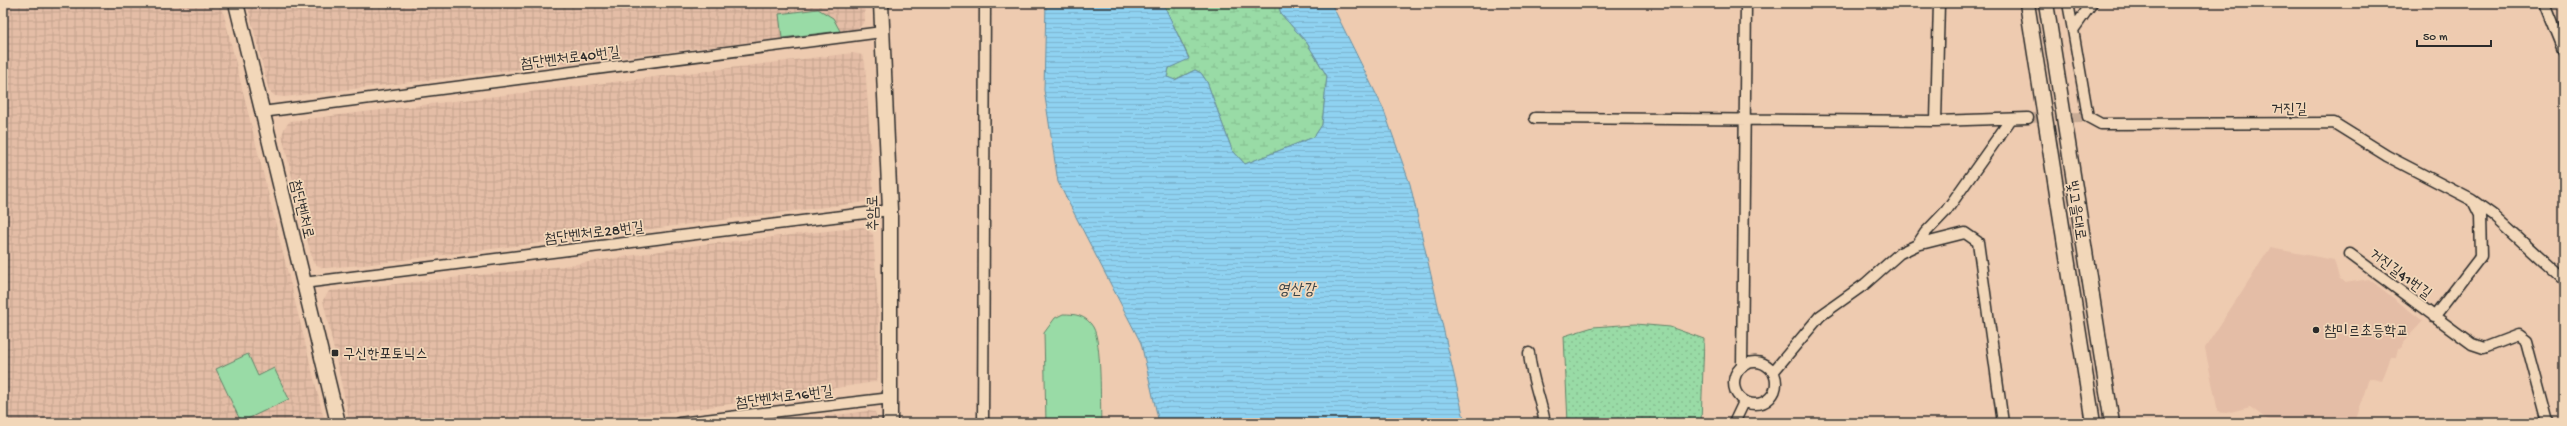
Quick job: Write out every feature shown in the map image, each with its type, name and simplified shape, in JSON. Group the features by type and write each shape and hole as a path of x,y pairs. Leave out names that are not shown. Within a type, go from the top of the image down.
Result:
{"street":[{"name":"첨단벤처로","path":"236,3 338,423"},
{"name":"추암로","path":"881,3 890,210 890,423"},
{"path":"982,423 985,3"},
{"path":"1742,367 1749,364 1762,364 1773,372 1776,386 1770,398 1758,404 1744,402 1736,392 1734,385 1735,378 1742,367 1746,3"},
{"path":"1936,120 1939,3"},
{"name":"빛고을대로","path":"2027,3 2093,423"},
{"name":"빛고을대로","path":"2046,3 2112,423"},
{"path":"2068,3 2073,30"},
{"path":"2073,30 2092,3"},
{"path":"2545,3 2564,50"},
{"name":"거진길","path":"2073,30 2088,117 2101,124 2334,123 2387,156 2472,200 2510,230 2564,280"},
{"name":"첨단벤처로40번길","path":"262,112 882,32"},
{"path":"1535,118 1936,120 2028,118"},
{"path":"1917,245 1925,232 1946,211 2011,119"},
{"name":"거진길41번길","path":"2434,317 2481,256 2480,214 2472,200"},
{"name":"첨단벤처로28번길","path":"303,283 890,210"},
{"path":"1773,372 1820,316 1866,284 1900,253 1917,245 1965,233 1978,242 2003,423"},
{"name":"거진길41번길","path":"2350,254 2472,344 2484,348 2518,335 2526,341 2548,423"},
{"path":"1529,353 1531,375 1542,406 1545,423"},
{"name":"첨단벤처로16번길","path":"679,423 891,398"},
{"path":"1734,423 1744,402"}],"shaded area":[{"path":"3,3 221,3 325,423 3,423"},
{"path":"247,3 864,3 865,21 860,27 852,30 285,97 275,96 269,91"},
{"path":"853,53 862,55 865,62 873,191 865,202 363,265 323,268 313,263 282,135 285,127 290,121"},
{"path":"863,227 873,234 879,321 878,378 875,382 703,408 576,423 350,423 323,300 329,291 563,266 699,245"},
{"name":"참미르초등학교","path":"2270,248 2334,260 2339,278 2345,283 2369,279 2423,321 2407,338 2401,348 2398,348 2396,357 2391,357 2382,381 2369,378 2355,423 2272,423 2250,407 2226,413 2218,412 2205,348"},
{"path":"868,411 875,412 878,423 775,423"}],"green space":[{"path":"1163,3 1278,3 1281,14 1307,43 1327,76 1322,125 1314,137 1245,164 1232,150 1207,82 1201,73 1195,70 1174,80 1167,77 1169,68 1189,58"},
{"path":"818,9 833,18 840,31 782,38 779,14"},
{"path":"1063,314 1076,315 1084,318 1093,327 1096,335 1100,373 1101,423 1046,423 1044,333 1055,318"},
{"path":"1635,324 1670,327 1704,339 1701,423 1568,423 1564,336 1593,327"},
{"path":"248,354 258,376 274,368 289,399 241,422 216,369"}],"water":[{"name":"영산강","path":"1046,3 1163,3 1189,59 1169,68 1167,77 1175,80 1195,70 1201,73 1207,82 1232,150 1245,164 1314,137 1322,125 1327,76 1307,43 1281,14 1278,3 1331,3 1383,108 1410,184 1465,423 1159,423 1141,343 1058,182 1044,90"}],"tunnel":[{"path":"2028,118 2088,117"}],"place":[{"name":"참미르초등학교","path":"2316,330"},
{"name":"구신한포토닉스","path":"335,353"}]}
